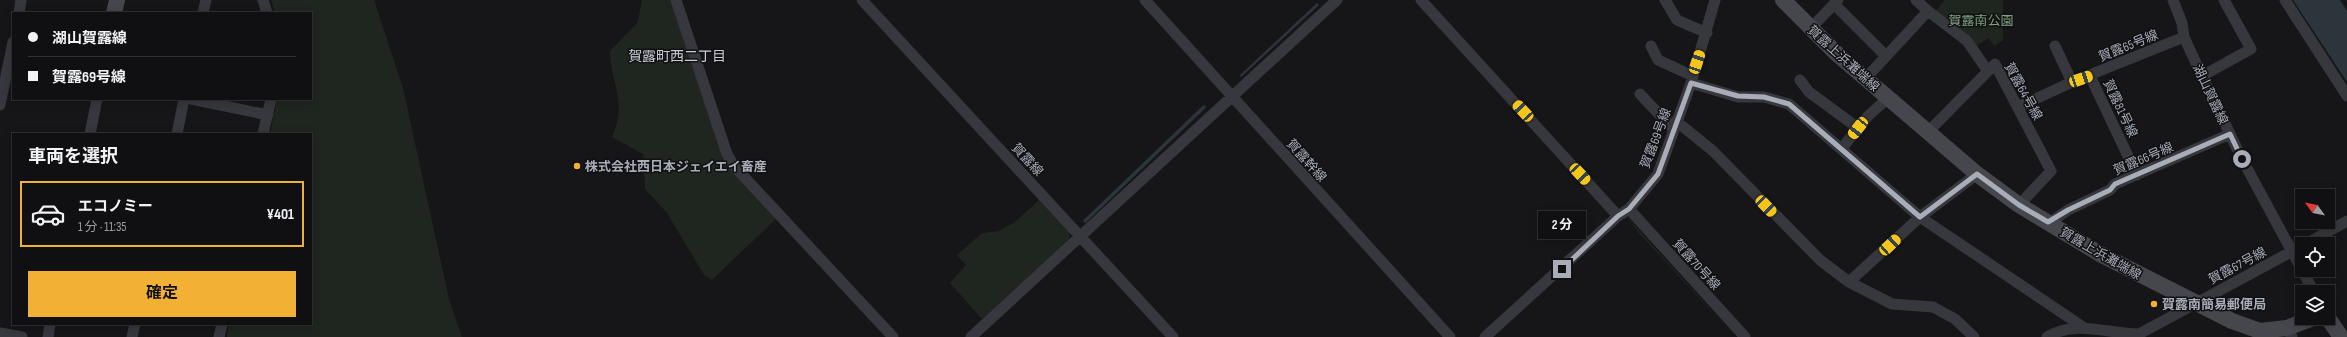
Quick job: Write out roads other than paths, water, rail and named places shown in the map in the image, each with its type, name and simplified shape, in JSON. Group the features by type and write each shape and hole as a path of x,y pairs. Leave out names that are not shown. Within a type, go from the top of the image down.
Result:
{"street":[{"path":"19,12 21,0"},
{"path":"114,12 117,0"},
{"path":"203,12 206,0"},
{"path":"264,0 267,12"},
{"path":"676,0 727,154 734,166 893,337"},
{"name":"賀露線","path":"862,0 1173,337"},
{"name":"賀露幹線","path":"1145,0 1231,97 1450,337"},
{"path":"971,337 1337,0"},
{"path":"1421,0 1618,216"},
{"path":"1665,0 1677,20 1706,33"},
{"name":"賀露69号線","path":"1484,337 1618,216 1629,209 1658,174 1674,125 1692,80 1715,0"},
{"name":"賀露上浜灘端線","path":"1783,0 1810,28 1865,79 1977,174 2019,205 2100,254 2232,321 2260,331 2290,332 2302,325"},
{"path":"1916,0 1967,41 1987,70"},
{"name":"湖山賀露線","path":"2174,0 2182,23 2184,37 2202,76 2230,134 2295,257"},
{"path":"2202,76 2251,49 2224,0"},
{"path":"2285,0 2347,96"},
{"path":"1810,28 1836,2 1886,56"},
{"path":"1865,79 1928,10"},
{"name":"賀露65号線","path":"2018,107 2072,82 2184,37"},
{"path":"0,105 8,59 12,45"},
{"path":"1651,46 1658,60 1692,80 1738,96 1764,97 1789,104 1842,148 1920,217 2083,326"},
{"path":"2055,46 2072,82"},
{"name":"賀露64号線","path":"1928,132 1987,70 1995,64 2051,171 2019,205"},
{"name":"賀露81号線","path":"2090,76 2136,175"},
{"path":"1800,80 1810,92 1858,128"},
{"path":"1640,94 1674,125 1713,151 1820,260 1849,282 1892,304 1933,307 1955,319 1974,337"},
{"path":"1842,148 1858,128 1888,98"},
{"path":"90,133 97,100"},
{"path":"177,133 184,100"},
{"path":"196,100 268,116"},
{"path":"264,133 271,100"},
{"name":"賀露66号線","path":"2048,222 2136,175 2230,134"},
{"path":"1849,282 1920,217 1977,174"},
{"name":"賀露70号線","path":"1629,209 1744,337"},
{"path":"2318,237 2347,221"},
{"name":"賀露67号線","path":"2194,303 2295,250"},
{"path":"2047,337 2056,332 2083,326 2127,334 2139,334 2194,303"},
{"path":"48,337 50,325"},
{"path":"132,337 135,325"},
{"path":"220,337 222,325"},
{"path":"2333,325 2341,337"},
{"path":"0,332 22,337"}],"waterway":[{"path":"1085,221 1204,107"}],"place":[{"name":"株式会社西日本ジェイエイ畜産","path":"577,166"},
{"name":"賀露南簡易郵便局","path":"2154,304"}],"district":[{"name":"賀露町西二丁目","path":"677,56"}],"park label":[{"name":"賀露南公園","path":"1981,20"}]}
